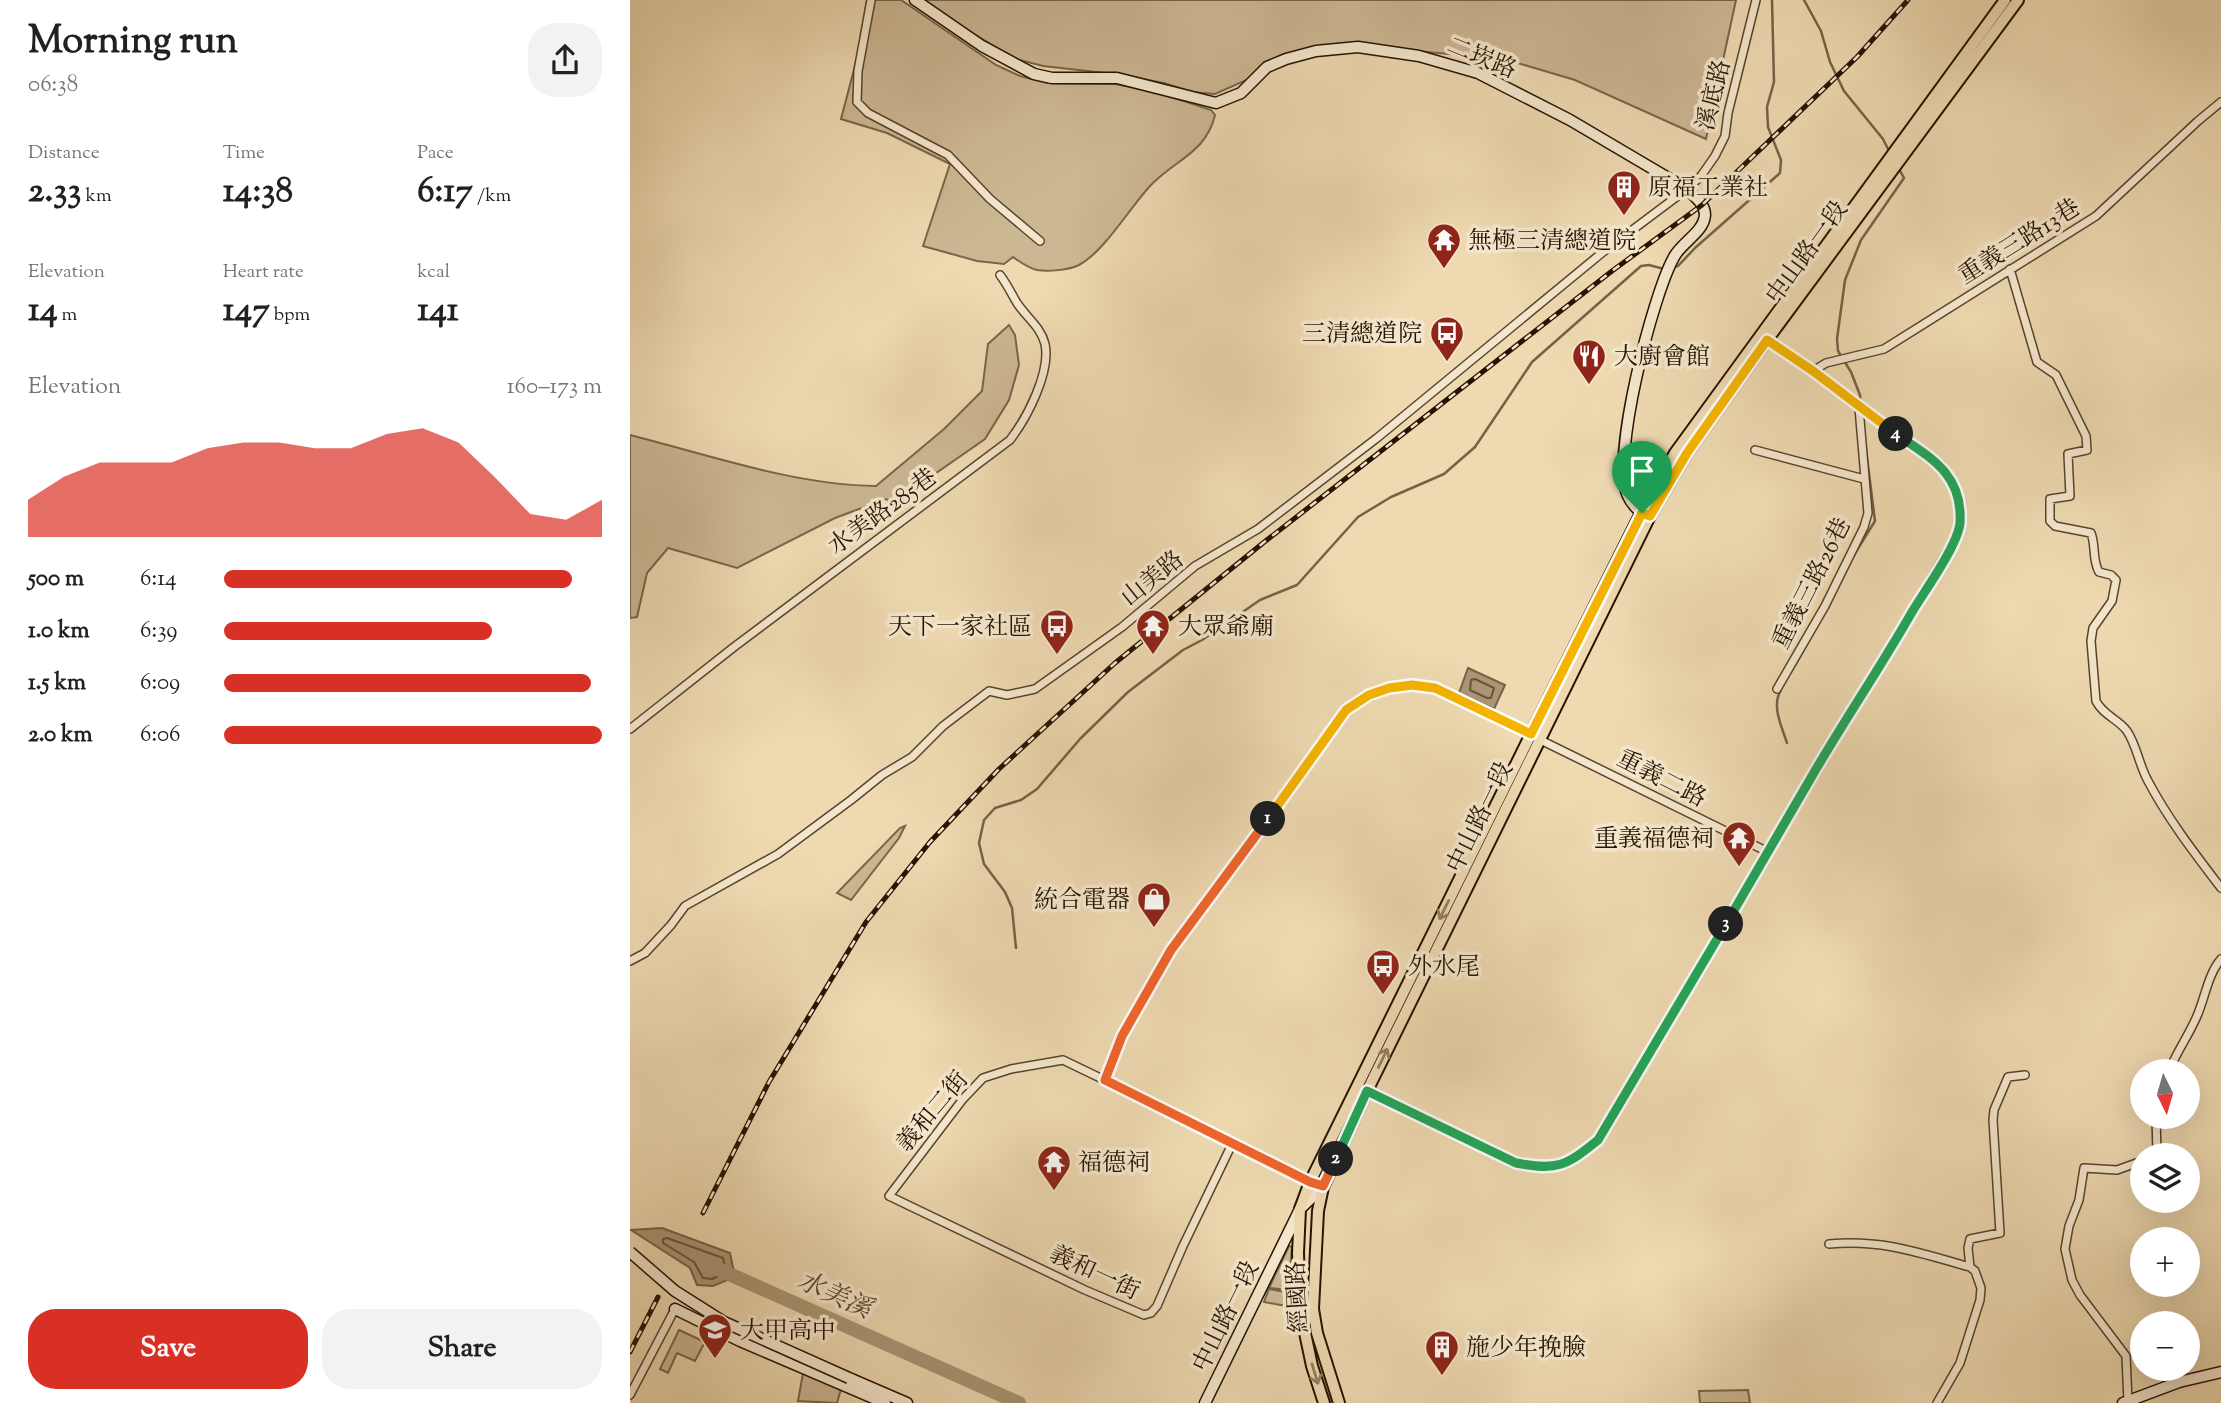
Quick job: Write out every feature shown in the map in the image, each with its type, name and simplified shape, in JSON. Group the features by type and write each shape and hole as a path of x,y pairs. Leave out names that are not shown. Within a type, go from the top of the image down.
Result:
{"main road":[{"name":"中山路一段","path":"1300,1209 1310,1182 1646,514 1763,338 2005,0"},
{"name":"中山路一段","path":"1763,338 2018,0"},
{"name":"中山路一段","path":"1323,1186 1536,736"},
{"name":"經國路","path":"1323,1186 1318,1211 1313,1309 1317,1333 1339,1403"},
{"name":"經國路","path":"1300,1209 1300,1310 1312,1366 1324,1403"}],"street":[{"path":"871,0 858,71 857,102 868,113 948,155 990,199 1040,241"},
{"name":"二崁路","path":"915,0 982,47 1034,74 1052,78 1117,78 1216,103 1241,93 1266,67 1316,51 1358,47 1419,56 1478,73 1570,120 1687,189 1702,205 1705,213 1703,225 1674,255 1650,319 1624,451 1627,495 1646,514"},
{"name":"溪底路","path":"1687,189 1716,156 1725,136 1728,113 1756,0"},
{"name":"重義三路13巷","path":"1813,371 1826,363 1884,349 2096,216 2221,103"},
{"name":"山美路","path":"630,961 645,953 671,926 685,906 778,854 881,775 912,757 943,726 989,691 1007,695 1035,689 1122,627 1195,566 1258,529 1377,438 1603,252 1687,189"},
{"path":"2010,269 2037,362 2056,375 2086,436 2087,450 2068,454 2070,496 2050,499 2050,521 2055,526 2091,533 2094,540 2095,565 2099,572 2111,575 2116,580 2112,601 2093,628 2091,641 2096,701 2112,720 2125,728 2146,779 2199,860 2221,888"},
{"name":"水美路285巷","path":"630,729 850,558 1010,440 1024,421 1040,382 1045,345 1041,332 1018,304 1000,275"},
{"path":"1367,1091 1516,1163 1539,1167 1561,1166 1598,1140 1945,556 1960,526 1952,480 1941,465 1859,408 1813,371 1763,338"},
{"name":"重義三路26巷","path":"1777,689 1825,606 1864,527 1868,513 1859,408"},
{"path":"1755,450 1864,479"},
{"name":"重義二路","path":"1105,1080 1122,1036 1171,950 1346,710 1369,695 1389,688 1412,685 1435,688 1768,852"},
{"path":"2174,1059 2221,959"},
{"name":"義和二街","path":"889,1196 963,1099 983,1078 1011,1069 1063,1060 1323,1186"},
{"path":"1970,1267 1970,1239 2000,1233 1994,1110 2008,1077 2025,1075"},
{"name":"義和一街","path":"889,1196 1144,1315 1151,1313 1157,1306 1233,1142"},
{"path":"2130,1165 2117,1170 2084,1168 2079,1200 2069,1226 2065,1249 2072,1280 2080,1295 2126,1356 2126,1402 2179,1382 2221,1372"},
{"name":"中山路一段","path":"1205,1403 1300,1209 1323,1186"},
{"path":"1829,1244 1851,1242 1893,1245 1970,1267 1975,1271 1981,1288 1980,1300 1960,1363 1937,1403"},
{"path":"630,1252 675,1291 724,1322 907,1403"},
{"path":"630,1395 675,1309 740,1341 885,1403"}],"shaded area":[{"path":"867,0 901,0 996,65 1020,76 1047,83 1115,84 1153,91 1211,110 1215,115 1211,128 1197,147 1151,185 1108,239 1079,265 1042,271 1030,268 1013,257 1004,264 977,261 923,246 950,164 887,133 841,119 857,58"},
{"path":"924,0 1736,0 1706,139 1575,80 1504,59 1350,45 1296,58 1215,94 1192,92 1123,75 1043,66 1016,59"},
{"path":"1009,325 1015,335 1019,365 1009,400 985,439 893,503 886,499 835,518 737,568 668,548 647,573 637,617 630,618 630,435 783,475 876,486 944,429 982,391 988,344"},
{"path":"905,826 899,838 851,900 837,893 900,828"},
{"path":"1289,1246 1292,1247 1289,1290 1269,1288"},
{"path":"1269,1289 1286,1292 1286,1306 1264,1302"},
{"path":"679,1330 705,1342 695,1361 677,1353 668,1373 660,1369"},
{"path":"803,1373 841,1389 837,1403 798,1401"},
{"path":"1748,1390 1750,1403 1700,1403 1699,1391"}],"water":[{"path":"1468,668 1505,685 1494,709 1459,693"},
{"path":"662,1228 730,1253 735,1277 713,1286 697,1285 690,1268 631,1230"}],"waterway":[{"path":"1674,267 1780,173 1781,160 1768,127 1767,107 1774,82 1772,0"},
{"path":"1804,0 1821,31 1830,62 1844,91 1883,139 1889,151"},
{"path":"1861,408 1860,395 1851,372 1838,351 1837,339 1845,280 1861,240 1904,178 1899,169"},
{"path":"1016,948 1012,908 1005,892 984,864 979,843 984,820 995,808 1021,800 1037,789 1080,739 1128,692 1183,650 1260,600 1297,585 1358,517 1391,497 1444,474 1475,447 1532,362 1641,266 1664,269"},
{"path":"1854,555 1875,521 1865,442"},
{"path":"1791,672 1807,644"},
{"path":"1781,690 1777,710 1787,743"},
{"name":"水美溪","path":"718,1269 1019,1403"}],"railway":[{"path":"703,1213 769,1082 866,922 930,842 999,769 1115,663 1263,543 1612,271 1702,205 1857,57 1908,0"},
{"path":"630,1352 658,1297"}],"place":[{"name":"原福工業社","path":"1624,217"},
{"name":"無極三清總道院","path":"1444,270"},
{"name":"三清總道院","path":"1447,363"},
{"name":"大廚會館","path":"1589,386"},
{"name":"天下一家社區","path":"1057,656"},
{"name":"大眾爺廟","path":"1153,656"},
{"name":"重義福德祠","path":"1739,868"},
{"name":"統合電器","path":"1154,929"},
{"name":"外水尾","path":"1383,996"},
{"name":"福德祠","path":"1054,1192"},
{"name":"大甲高中","path":"715,1360"},
{"name":"施少年挽臉","path":"1442,1377"}],"route":[{"path":"1767,340 1941,465 1952,480 1960,526 1879,668 1598,1140 1561,1166 1539,1167 1516,1163 1367,1091 1323,1186 1105,1080 1122,1036 1171,950 1346,710 1369,695 1389,688 1412,685 1435,688 1531,734 1642,513 1650,516 1687,453 1767,340"}]}
